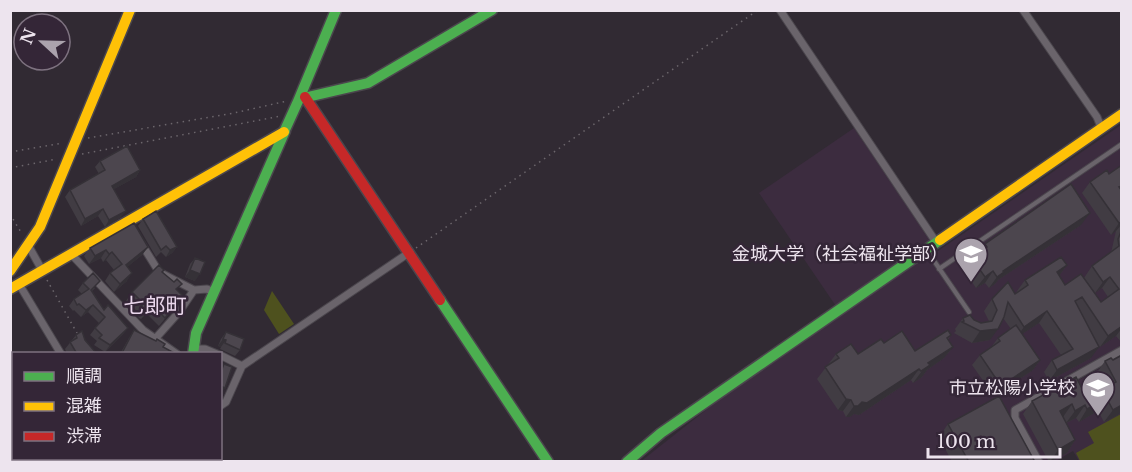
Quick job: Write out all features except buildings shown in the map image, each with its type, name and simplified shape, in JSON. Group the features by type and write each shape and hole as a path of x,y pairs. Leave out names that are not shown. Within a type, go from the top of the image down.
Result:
{"street":[{"path":"10,271 40,227 130,10"},
{"path":"214,352 205,348 193,351 196,333 292,114 302,98 336,10"},
{"path":"302,98 368,83 492,10"},
{"path":"780,10 936,242"},
{"path":"1023,10 1097,117 1101,127"},
{"path":"302,98 410,252 548,462"},
{"path":"627,462 661,433 1122,114"},
{"path":"60,352 15,286 285,131"},
{"path":"129,222 156,270 194,290 207,289 214,292"},
{"path":"28,245 42,270"},
{"path":"222,405 226,402 242,366 410,252"},
{"path":"72,255 129,317 174,352"},
{"path":"155,339 179,312 194,290"},
{"path":"1039,462 1015,418 1015,410 1122,350"},
{"path":"222,356 242,366"}],"lane":[{"path":"939,269 1122,144"},
{"path":"925,249 969,312"}],"path":[{"path":"410,252 758,10"},
{"path":"10,152 234,113 302,98"},
{"path":"10,168 292,114"},
{"path":"10,214 28,245"},
{"path":"42,270 80,338"}],"shaded area":[{"name":"金城大学（社会福祉学部）","path":"1121,125 1121,346 1055,382 1060,390 1121,357 1121,461 1079,461 1073,451 1054,462 640,462 716,402 842,315 759,193 854,128 938,251"}],"green space":[{"path":"272,291 294,324 279,334 264,310"},
{"path":"1121,414 1121,461 1080,461 1076,453 1094,443 1088,432"}],"traffic: fast":[{"path":"299,99 336,10"},
{"path":"284,132 299,99 368,83 492,10"},
{"path":"193,352 196,333 285,131"},
{"path":"627,462 661,433 940,240"},
{"path":"440,300 548,462"}],"traffic: slow":[{"path":"10,271 40,227 130,10"},
{"path":"940,240 1122,114"},
{"path":"10,289 284,132"}],"traffic: jam":[{"path":"305,97 440,300"}],"place":[{"name":"金城大学（社会福祉学部）","path":"971,283"},
{"name":"市立松陽小学校","path":"1098,417"}],"district":[{"name":"七郎町","path":"155,306"}]}
